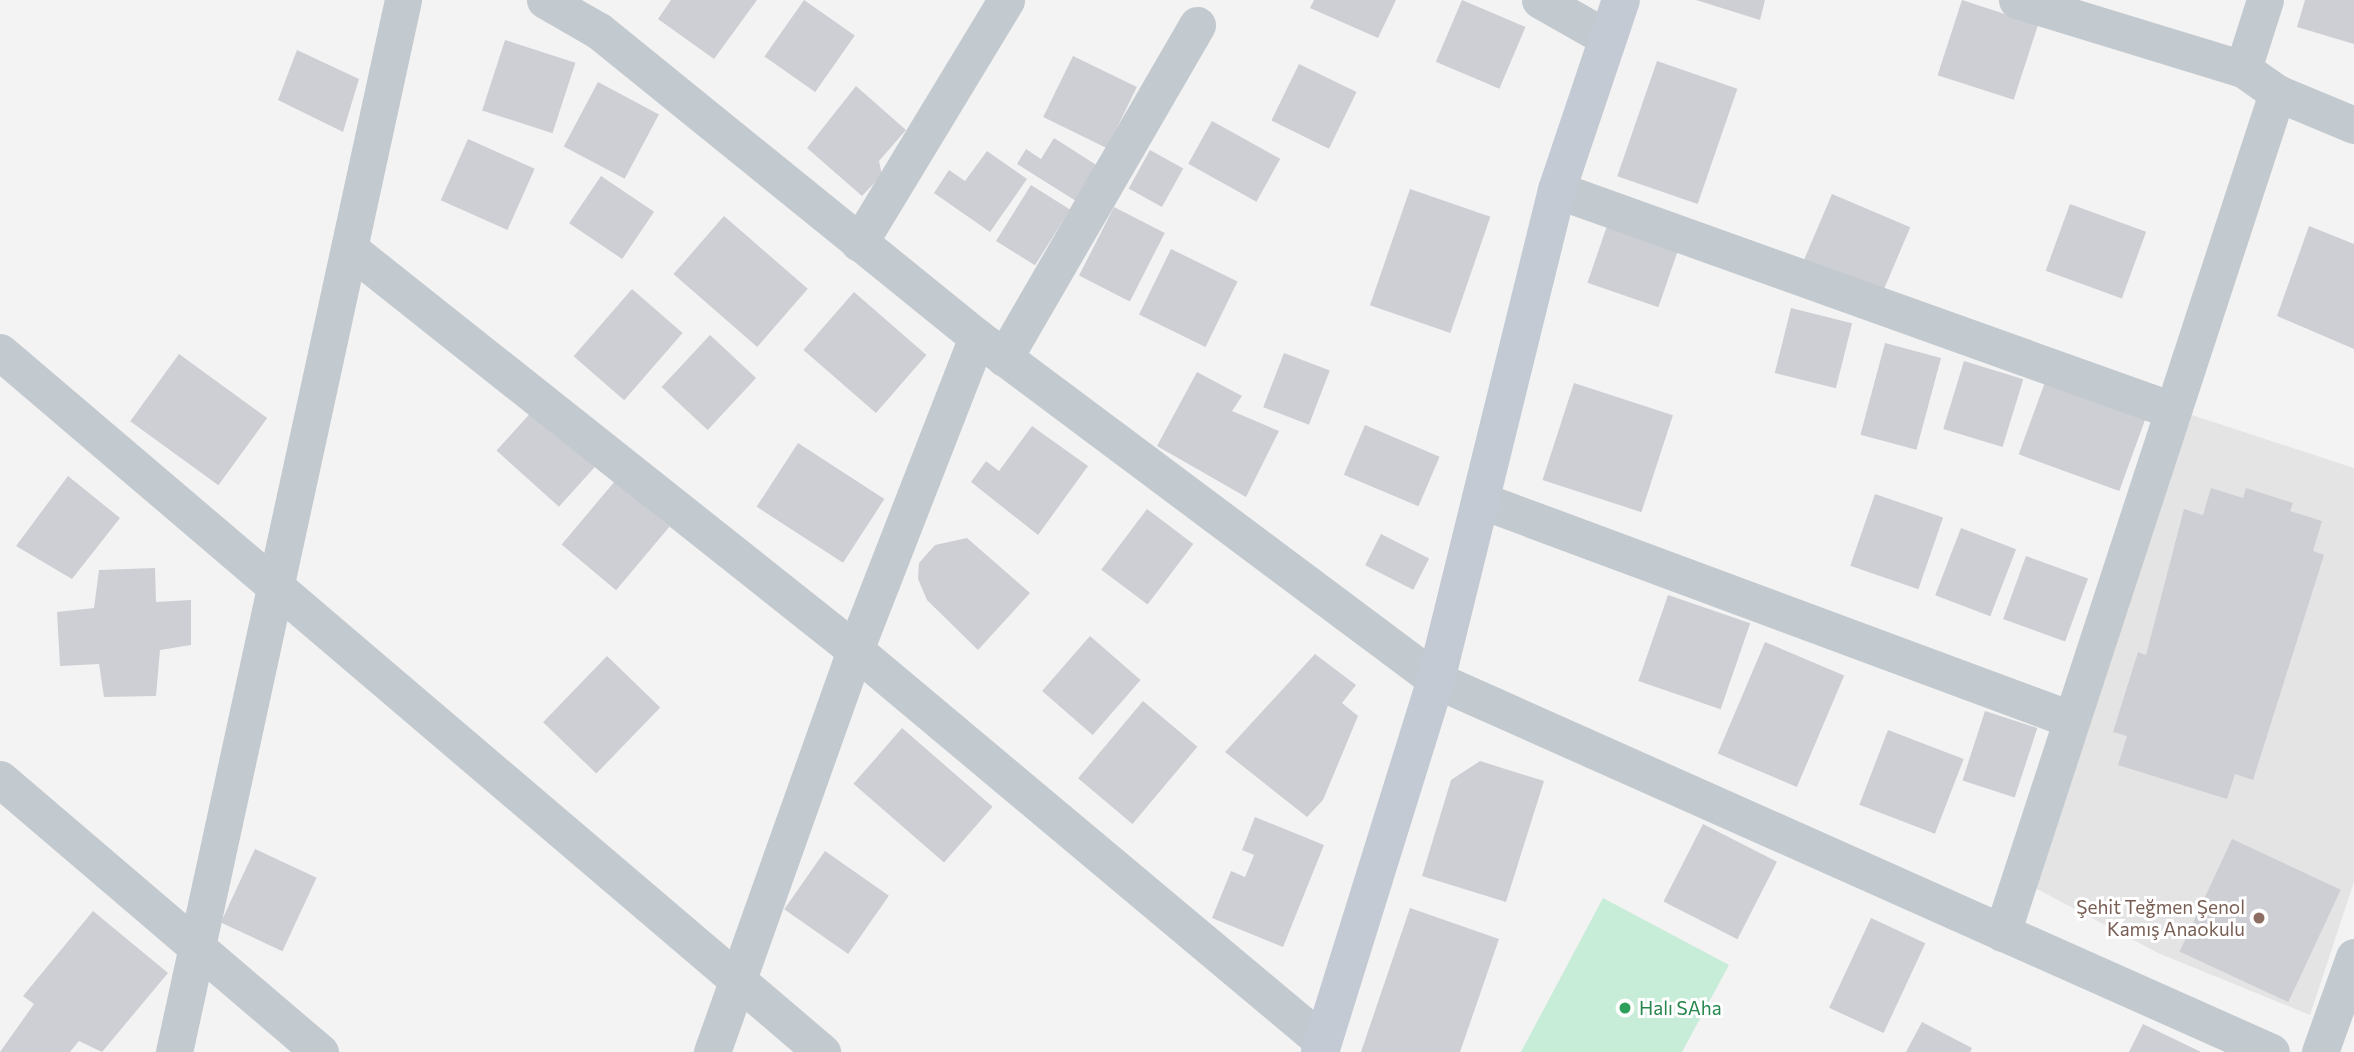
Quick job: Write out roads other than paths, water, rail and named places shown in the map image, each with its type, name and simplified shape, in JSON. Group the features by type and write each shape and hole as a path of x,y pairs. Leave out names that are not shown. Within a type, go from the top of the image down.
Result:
{"street":[{"path":"174,1052 351,250 402,0"},
{"path":"545,0 599,31 991,348 1436,680 2272,1052"},
{"path":"859,243 1006,0"},
{"path":"1540,0 1607,38"},
{"path":"351,250 855,650 1322,1047 1436,680 1557,190 1621,0"},
{"path":"2017,0 2243,69 2277,93 2354,125"},
{"path":"2243,69 2265,0"},
{"path":"712,1052 855,650 991,348 1197,25"},
{"path":"2002,933 2169,409 2277,93"},
{"path":"1557,190 2169,409"},
{"path":"0,352 274,591 822,1052"},
{"path":"1480,500 2070,719"},
{"path":"0,779 198,944 320,1052"},
{"path":"2320,1052 2354,957"}],"place":[{"name":"Şehit Teğmen Şenol Kamış Anaokulu","path":"2259,918"},
{"name":"Halı SAha","path":"1625,1008"}]}
